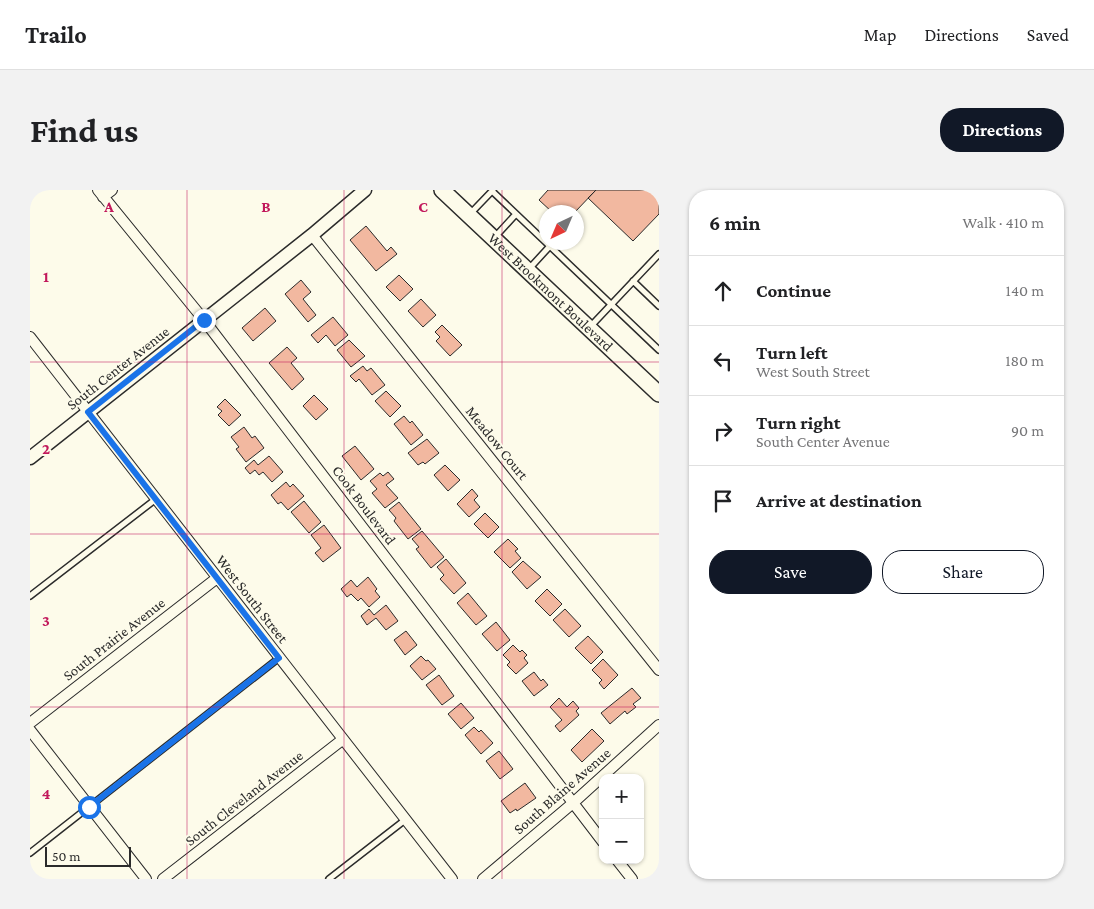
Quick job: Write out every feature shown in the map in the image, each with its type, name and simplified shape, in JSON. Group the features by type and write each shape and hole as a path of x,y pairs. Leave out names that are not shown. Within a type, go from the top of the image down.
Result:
{"main road":[{"name":"West Brookmont Boulevard","path":"442,190 659,394"}],"street":[{"path":"101,193 112,190"},
{"name":"South Center Avenue","path":"30,458 312,235 365,190"},
{"name":"Cook Boulevard","path":"101,193 204,320 599,837"},
{"name":"Meadow Court","path":"312,235 659,670"},
{"name":"West South Street","path":"30,337 452,879"},
{"name":"South Prairie Avenue","path":"30,723 217,578"},
{"name":"South Blaine Avenue","path":"484,879 573,803 659,725"},
{"path":"30,730 146,879"},
{"name":"South Cleveland Avenue","path":"163,879 342,740"},
{"path":"620,864 632,879"}],"lane":[{"path":"469,215 492,191 539,236"},
{"path":"493,238 516,214"},
{"path":"528,270 546,250"},
{"path":"554,250 659,350"},
{"path":"589,328 659,254"},
{"path":"633,281 659,306"},
{"path":"30,596 156,499"},
{"path":"30,853 279,658"},
{"path":"329,879 405,820"}],"building":[{"path":"548,190 596,190 582,205 544,205 539,200"},
{"path":"596,190 659,190 659,214 633,241 588,198"},
{"path":"366,226 387,251 391,247 397,254 376,271 350,240"},
{"path":"399,275 413,289 400,301 386,287"},
{"path":"301,280 311,292 303,299 316,315 308,322 285,294"},
{"path":"421,299 436,315 423,327 408,311"},
{"path":"265,308 276,321 253,341 242,328"},
{"path":"333,317 348,335 335,346 326,335 318,343 311,335"},
{"path":"442,325 462,345 450,356 436,341 440,337 435,332"},
{"path":"349,340 365,356 351,367 337,350"},
{"path":"287,347 297,358 291,363 304,379 292,390 269,363"},
{"path":"363,366 367,371 371,368 385,385 372,395 359,379 356,382 350,376"},
{"path":"386,391 401,406 390,417 375,401"},
{"path":"314,395 328,409 316,420 303,406"},
{"path":"225,399 241,415 229,426 218,415 222,411 217,407"},
{"path":"404,416 410,423 412,421 423,435 411,445 394,424"},
{"path":"244,427 252,438 255,436 264,448 246,462 236,449 239,447 231,437"},
{"path":"427,439 439,453 425,464 423,462 418,465 408,453"},
{"path":"355,446 374,469 361,480 342,456"},
{"path":"269,456 283,472 272,482 263,472 259,475 255,470 250,474 245,468 254,460 258,465"},
{"path":"445,465 460,480 448,491 434,475"},
{"path":"388,472 394,479 386,485 398,498 385,508 372,493 377,489 370,481 380,473 383,476"},
{"path":"286,482 290,487 293,484 304,496 288,510 281,502 278,504 271,495"},
{"path":"472,489 478,496 474,500 480,507 469,517 457,504"},
{"path":"304,501 321,522 309,533 291,512"},
{"path":"399,502 421,529 408,539 394,521 396,518 389,510"},
{"path":"485,513 499,527 488,538 474,524"},
{"path":"324,525 341,548 323,562 315,553 321,548 311,535"},
{"path":"422,531 444,557 431,568 416,549 419,547 412,539"},
{"path":"508,539 518,549 515,551 521,558 510,568 494,552"},
{"path":"446,559 466,583 454,594 440,579 444,575 437,567"},
{"path":"523,561 541,577 527,589 512,572"},
{"path":"368,577 377,589 375,591 380,597 369,607 361,598 358,601 351,594 347,597 341,589 351,580 357,587"},
{"path":"547,589 562,604 550,616 535,601"},
{"path":"468,593 487,616 476,625 457,603"},
{"path":"386,605 398,621 386,630 376,618 367,625 361,616 369,609 374,615"},
{"path":"565,609 581,626 569,637 553,620"},
{"path":"496,622 510,640 497,651 482,634"},
{"path":"406,631 417,645 405,655 394,640"},
{"path":"588,636 603,652 591,664 575,648"},
{"path":"513,645 520,652 522,650 527,655 524,658 528,663 516,674 507,665 510,662 503,655"},
{"path":"421,656 426,661 428,660 436,669 422,680 410,666"},
{"path":"603,659 618,675 604,689 599,683 602,680 592,670"},
{"path":"534,672 541,681 543,679 548,685 534,696 522,681"},
{"path":"439,675 454,696 442,705 426,685"},
{"path":"632,688 641,698 633,704 636,707 627,714 625,711 610,724 601,713"},
{"path":"559,698 567,707 573,701 579,708 576,711 579,715 560,732 555,726 562,720 550,707"},
{"path":"461,703 474,718 461,729 448,714"},
{"path":"474,727 479,732 481,730 493,743 481,754 465,735"},
{"path":"592,729 604,741 582,762 571,750"},
{"path":"499,751 513,769 500,779 486,761"},
{"path":"525,783 536,798 517,811 516,809 510,813 501,801"}],"route":[{"path":"89,807 279,658 88,412 204,320"}]}
